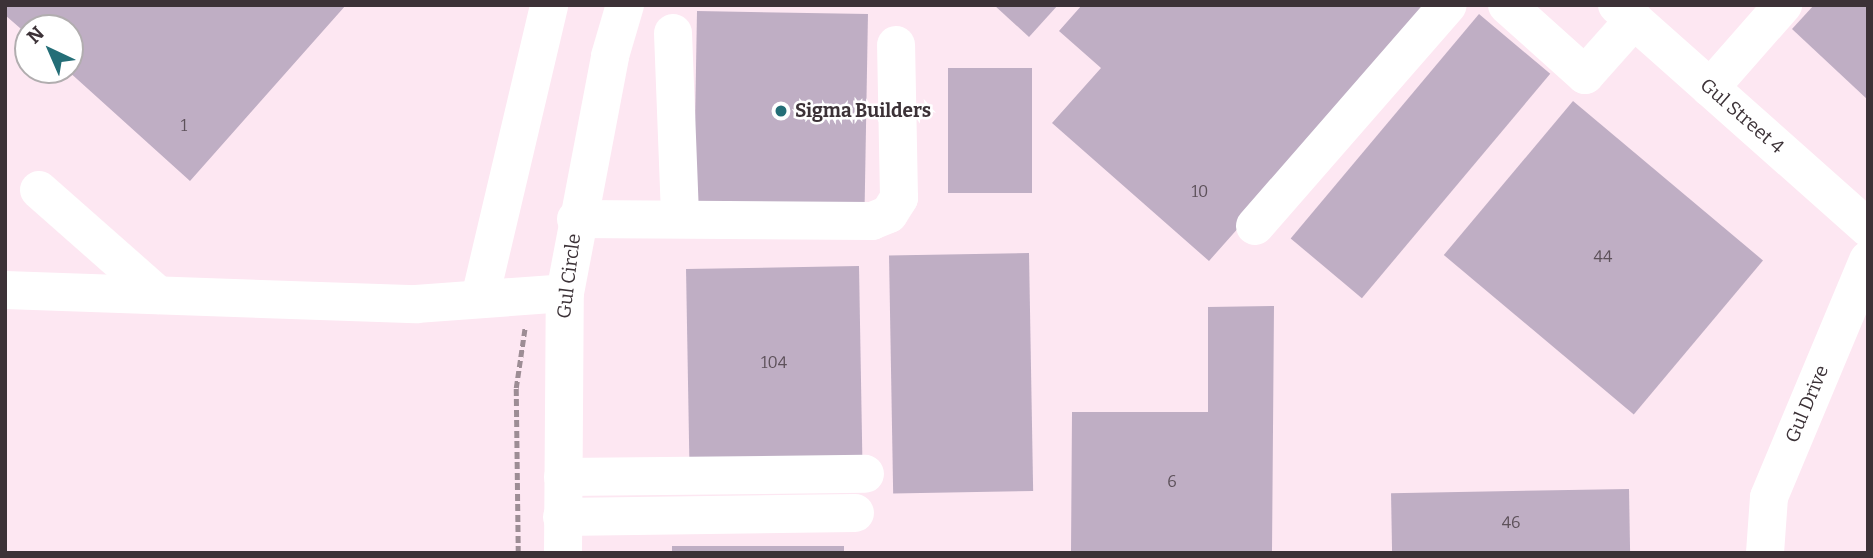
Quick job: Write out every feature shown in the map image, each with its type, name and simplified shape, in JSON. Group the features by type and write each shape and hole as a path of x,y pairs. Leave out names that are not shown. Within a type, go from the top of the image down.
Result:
{"street":[{"path":"480,298 549,5"},
{"name":"Gul Circle","path":"563,535 558,387 565,293 576,219 625,5"},
{"path":"1255,226 1448,5"},
{"path":"1507,5 1584,75 1625,13"},
{"path":"1710,88 1783,5"},
{"name":"Gul Street 4","path":"1625,13 1868,228"},
{"path":"673,33 680,219"},
{"path":"576,219 872,221 890,214 899,198 896,45"},
{"path":"38,190 158,295"},
{"name":"Gul Drive","path":"1765,553 1769,497 1868,260"},
{"path":"5,290 416,304 565,293"},
{"path":"563,477 865,474"},
{"path":"563,535 855,513"}],"building":[{"path":"5,5 346,5 190,181 83,84 84,14 14,14 14,23 5,15"},
{"path":"994,5 1058,5 1029,37"},
{"path":"1082,5 1436,5 1209,261 1052,123 1101,68 1059,31"},
{"path":"1814,5 1868,5 1868,100 1792,29"},
{"name":"Sigma Builders","path":"697,11 868,14 865,213 694,210"},
{"path":"1479,14 1550,74 1362,298 1291,238"},
{"path":"948,68 1032,68 1032,193 948,193"},
{"path":"1573,101 1763,260 1634,414 1444,255"},
{"path":"1029,253 1033,491 893,493 889,255"},
{"path":"859,266 862,456 689,459 686,269"},
{"path":"1274,306 1272,553 1071,553 1072,412 1208,412 1208,307"},
{"path":"1629,489 1630,553 1392,553 1391,493"},
{"path":"672,546 844,546 844,553 672,553"}],"place":[{"name":"Sigma Builders","path":"781,111"}]}
